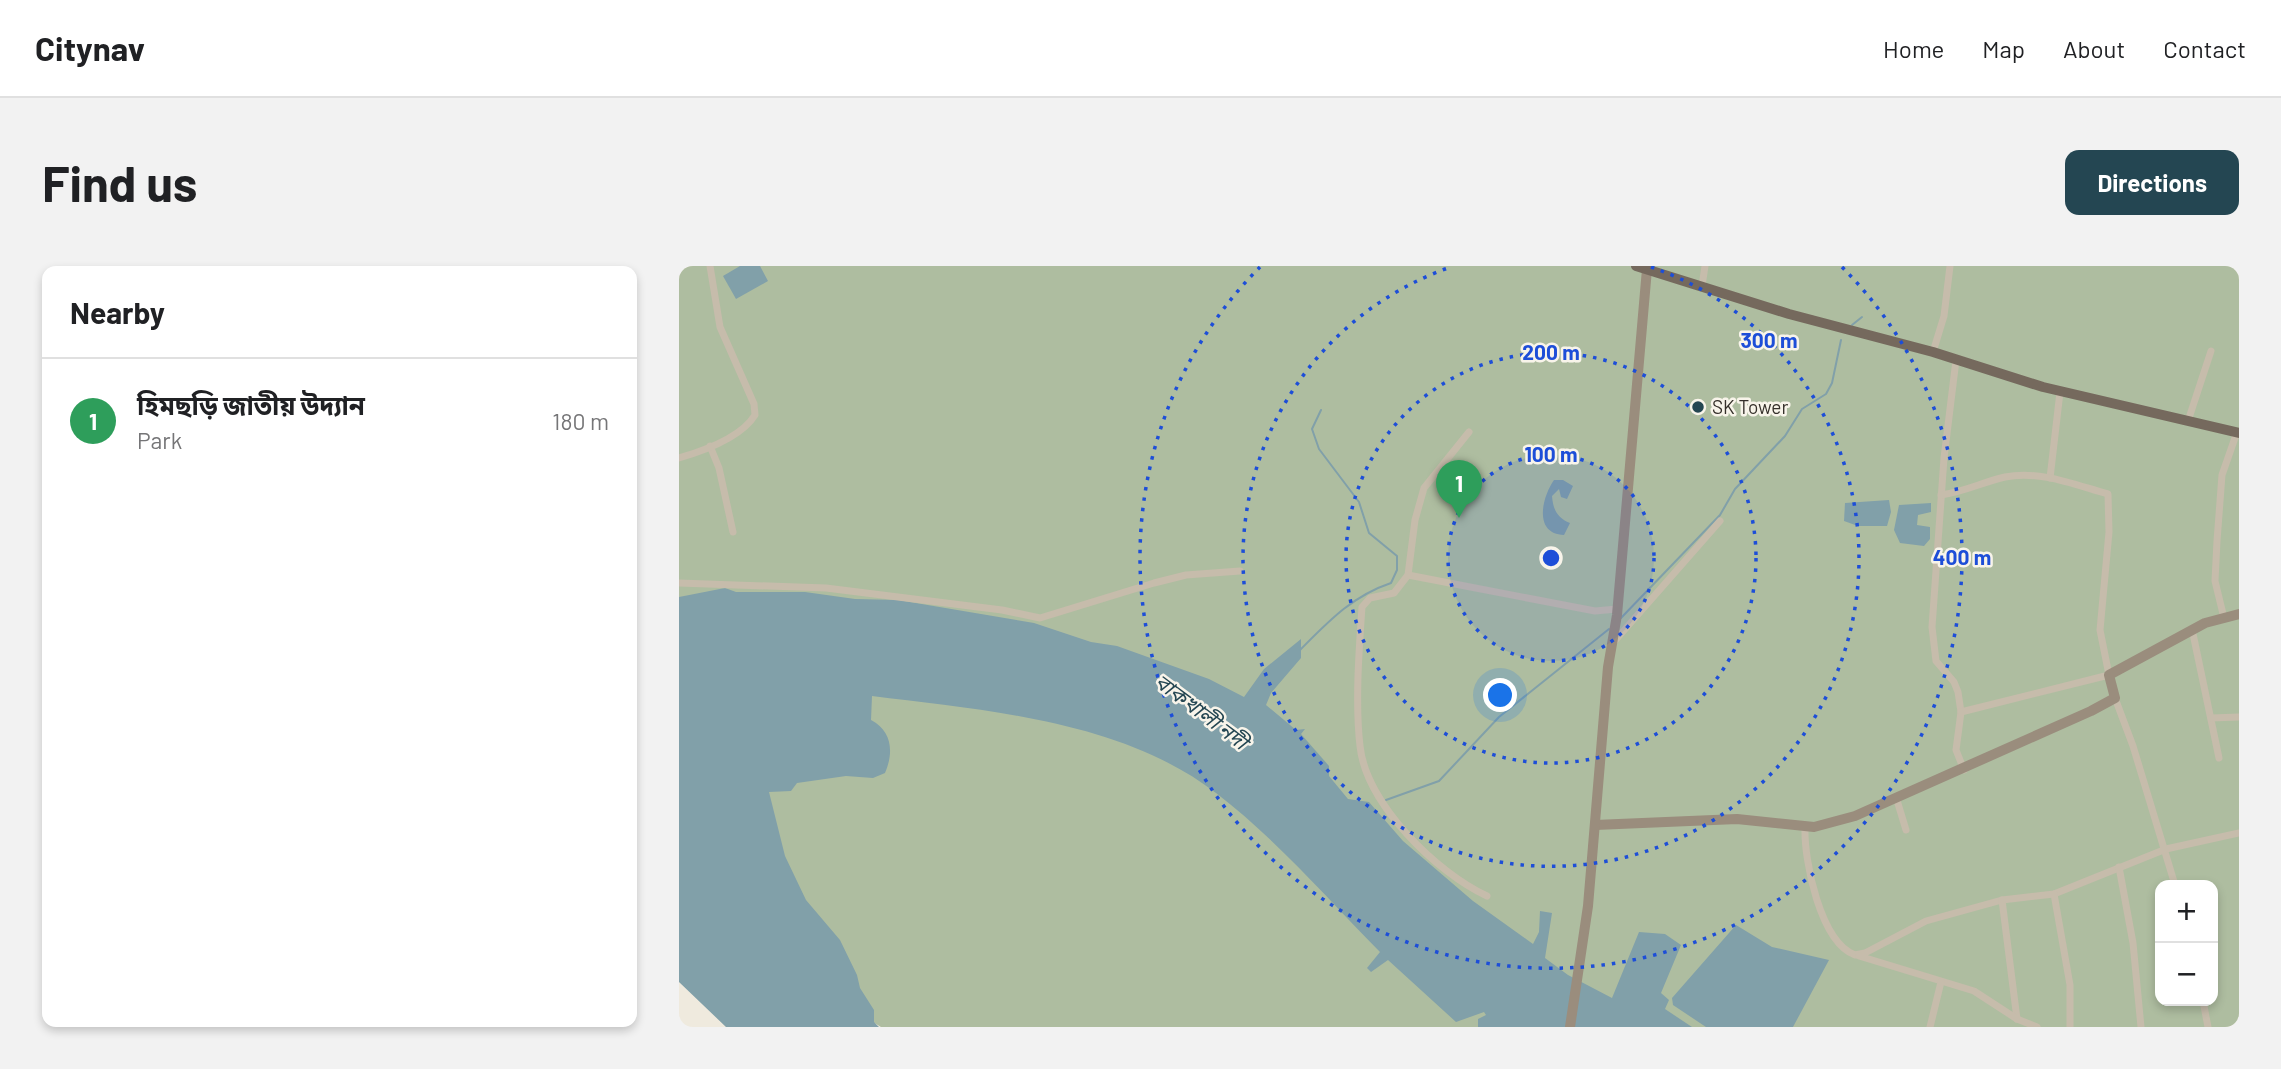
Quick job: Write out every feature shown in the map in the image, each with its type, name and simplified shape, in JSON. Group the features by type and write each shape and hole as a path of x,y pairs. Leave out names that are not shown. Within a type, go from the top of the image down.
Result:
{"main road":[{"path":"1570,1027 1588,906 1617,612 1642,268 1789,314 1933,352 2060,392 2238,433"},
{"path":"1595,825 1737,819 1777,821 1805,828 1855,816 1964,770 2115,698 2109,675 2192,629 2239,614"}],"street":[{"path":"679,458 710,446 750,424 755,415 754,404 720,327 710,266"},
{"path":"1703,286 1705,266"},
{"path":"1933,352 1944,316 1950,266"},
{"path":"2188,421 2211,351"},
{"path":"1956,360 1932,605 1936,661 1954,682 1961,712 1956,750 1964,770"},
{"path":"2050,478 2060,392"},
{"path":"1469,432 1424,488 1415,520 1408,575 1394,593 1370,598 1362,607 1360,748 1378,797 1408,837 1455,877 1487,897"},
{"path":"2224,618 2215,581 2217,541 2222,475 2238,433"},
{"path":"710,446 719,468 733,532"},
{"path":"1941,495 1968,491 2003,477 2034,474 2108,494 2109,532 2100,630 2109,675 1961,712"},
{"path":"1612,644 1720,521"},
{"path":"679,583 826,588 1002,610 1040,618 1186,575 1240,571"},
{"path":"1408,575 1595,611 1617,612"},
{"path":"2192,629 2219,758"},
{"path":"2115,698 2133,746 2153,817 2167,849 2174,880"},
{"path":"2211,718 2239,717"},
{"path":"1896,797 1906,830"},
{"path":"1805,828 1805,851 1811,883 1837,942 1854,955 1974,991 2017,1018 2037,1027"},
{"path":"1854,955 1865,953 1927,921 2002,900 2054,894 2167,849 2239,833"},
{"path":"2119,867 2133,943 2141,1027"},
{"path":"2054,894 2070,985 2070,1027"},
{"path":"2002,900 2017,1018"},
{"path":"1930,1027 1941,982"},
{"path":"2204,1006 2209,1027"}],"green space":[{"path":"679,266 2239,266 2239,1027 881,1027 843,1004 679,770"}],"water":[{"path":"740,266 760,266 768,281 736,299 723,276"},
{"path":"1554,480 1563,480 1573,486 1567,499 1561,497 1559,489 1552,496 1557,512 1570,523 1564,535 1554,533 1544,522 1546,496"},
{"path":"1889,500 1891,512 1887,526 1858,526 1844,521 1845,503"},
{"path":"1931,503 1931,512 1918,515 1917,525 1930,527 1930,539 1924,546 1900,543 1894,530 1899,505"},
{"name":"বাকখালী নদী","path":"725,588 736,592 805,592 855,599 898,600 1034,623 1091,642 1117,646 1209,679 1244,697 1264,669 1301,639 1301,658 1271,693 1266,705 1296,730 1305,729 1301,734 1329,766 1329,776 1348,799 1369,802 1403,841 1473,901 1533,944 1539,932 1540,911 1552,913 1545,958 1568,975 1612,998 1639,932 1665,934 1681,945 1661,993 1669,1000 1665,1009 1692,1027 1478,1027 1478,1019 1486,1015 1484,1012 1456,1022 1388,960 1371,972 1367,968 1380,952 1259,830 1216,793 1179,769 1139,749 1096,734 1051,723 960,707 872,696 871,720 883,730 889,743 890,757 885,773 873,778 846,776 797,783 791,791 769,792 785,856 806,900 840,940 857,975 860,988 874,1010 874,1022 879,1027 726,1027 679,982 679,597"},
{"path":"1736,925 1772,947 1829,960 1793,1027 1706,1027 1673,1005 1672,998"}],"waterway":[{"path":"1852,325 1862,317"},
{"path":"1621,618 1720,515 1735,489 1785,436 1802,409 1826,394 1832,383 1841,340"},
{"path":"1300,650 1352,603 1391,583 1397,570 1397,556 1369,533 1359,502 1319,449 1312,429 1321,410"},
{"path":"1386,800 1439,781 1499,717 1609,629"}],"place":[{"name":"SK Tower","path":"1698,407"},
{"name":"হিমছড়ি জাতীয় উদ্যান","path":"1459,518"}]}
